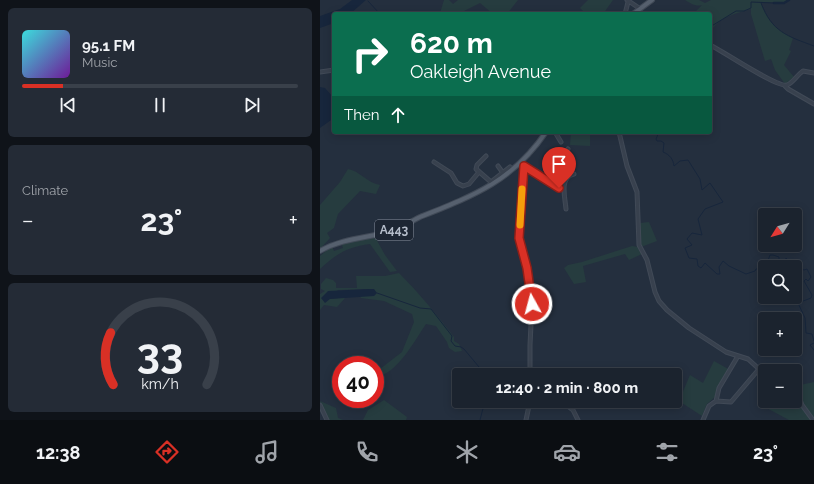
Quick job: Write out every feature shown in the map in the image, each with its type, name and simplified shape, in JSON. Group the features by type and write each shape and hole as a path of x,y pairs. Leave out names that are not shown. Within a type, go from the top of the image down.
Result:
{"main road":[{"path":"635,12 652,0"},
{"name":"A443","path":"320,251 330,245 346,240 375,235 401,228 420,218 451,206 492,183 523,161 537,146 545,134"}],"street":[{"path":"625,12 628,1 639,8"},
{"path":"712,45 768,80 785,86 814,104"},
{"path":"320,72 332,70"},
{"path":"785,86 792,82 803,71 814,73"},
{"path":"556,134 561,142"},
{"path":"620,134 627,166 637,192 639,245 647,260 655,292 659,301 667,310 689,328 726,352 748,359 758,369 731,402 716,401 709,406 703,420"},
{"path":"542,177 553,171 568,149"},
{"path":"486,156 477,165 476,169 492,183 510,167"},
{"path":"523,161 524,166 519,238 527,268 532,304 530,368"},
{"path":"434,162 451,173 460,186 470,184 479,172"},
{"path":"498,166 503,172"},
{"path":"524,166 556,188 564,189"},
{"path":"566,208 564,189 566,179 574,175"},
{"path":"716,401 719,388 738,356"},
{"path":"320,405 327,420"},
{"path":"802,405 814,420"},
{"path":"526,420 529,408"},
{"path":"570,408 578,420"}],"green space":[{"path":"444,0 449,0 453,4 458,0 518,0 509,12 491,12 480,3 462,12 440,12"},
{"path":"588,0 613,0 604,12 584,12 580,8"},
{"path":"685,0 699,0 705,3 711,0 789,0 784,3 761,2 773,24 793,38 789,50 791,51 784,65 794,77 785,84 775,70 771,59 765,61 751,14 751,9 726,18 712,28 712,12 695,12 702,5 695,5"},
{"path":"571,134 590,134 590,146 570,145"},
{"path":"348,169 356,172 375,184 380,185 376,194 360,191 338,214 334,228 327,233 330,238 320,249 320,205 340,182"},
{"path":"649,222 657,241 641,247 640,223"},
{"path":"375,237 385,255 397,271 390,272 370,244 349,249 337,255 320,269 320,256 332,246 334,251 343,248 341,243"},
{"path":"632,246 638,247 642,254 629,260 625,254 583,266 586,282 574,284 564,268 568,265"},
{"path":"399,273 421,296 454,337 454,341 459,344 462,351 455,352 449,348 447,342 436,326 426,324 411,348 390,371 384,374 384,366 402,352 414,322 412,314 384,301 361,298 360,296 374,296 369,289 338,290 330,299 346,297 337,307 324,305 320,310 320,294 325,291 321,289 321,284 326,278 333,280 336,283 336,288 357,288 356,276 385,276"},
{"path":"714,361 730,370 716,396 707,404 702,416 682,403 682,394 690,375 703,383"},
{"path":"814,382 814,420 789,420 767,408 802,408 802,385"},
{"path":"384,400 407,417 406,420 363,420 368,410 371,408 384,408"},
{"path":"320,401 332,406 332,408 336,408 338,418 343,420 328,420"}],"water":[{"path":"352,0 366,0 352,12 332,12 332,24 320,28 320,16 340,9"},
{"path":"320,87 325,88 332,96 332,119 320,128"},
{"path":"374,289 377,293 374,296 330,299 325,303 321,298 328,291"}],"waterway":[{"path":"774,3 784,3 789,0"},
{"path":"368,1 378,12"},
{"path":"712,26 736,11 744,11 751,8 751,2 774,3"},
{"path":"761,3 765,13 775,27 788,36 814,46"},
{"path":"658,134 656,139 657,141 664,143 663,152 668,154 673,161 674,166 680,161 688,160 700,179 702,190 710,183 723,202 705,209 698,219 702,235 692,233 687,239 692,245 685,248 689,258 697,259 698,266 701,268 705,263 717,274 720,274 719,267 723,261 729,266 746,274 755,271 756,269 760,269 761,266 767,263 770,255 779,257 779,263 786,263 786,258 792,265 804,270 807,269 811,277 808,281 806,279 804,281 812,295 811,298 798,303 805,318 806,333 812,334 814,341"},
{"path":"377,293 420,308 431,309 452,336 451,341 455,346 464,349 480,368"},
{"path":"814,343 810,345 814,350"},
{"path":"480,420 483,408"}],"slow traffic":[{"path":"520,225 522,189"}],"route":[{"path":"532,304 527,268 519,238 524,166 556,188 559,188"}]}
